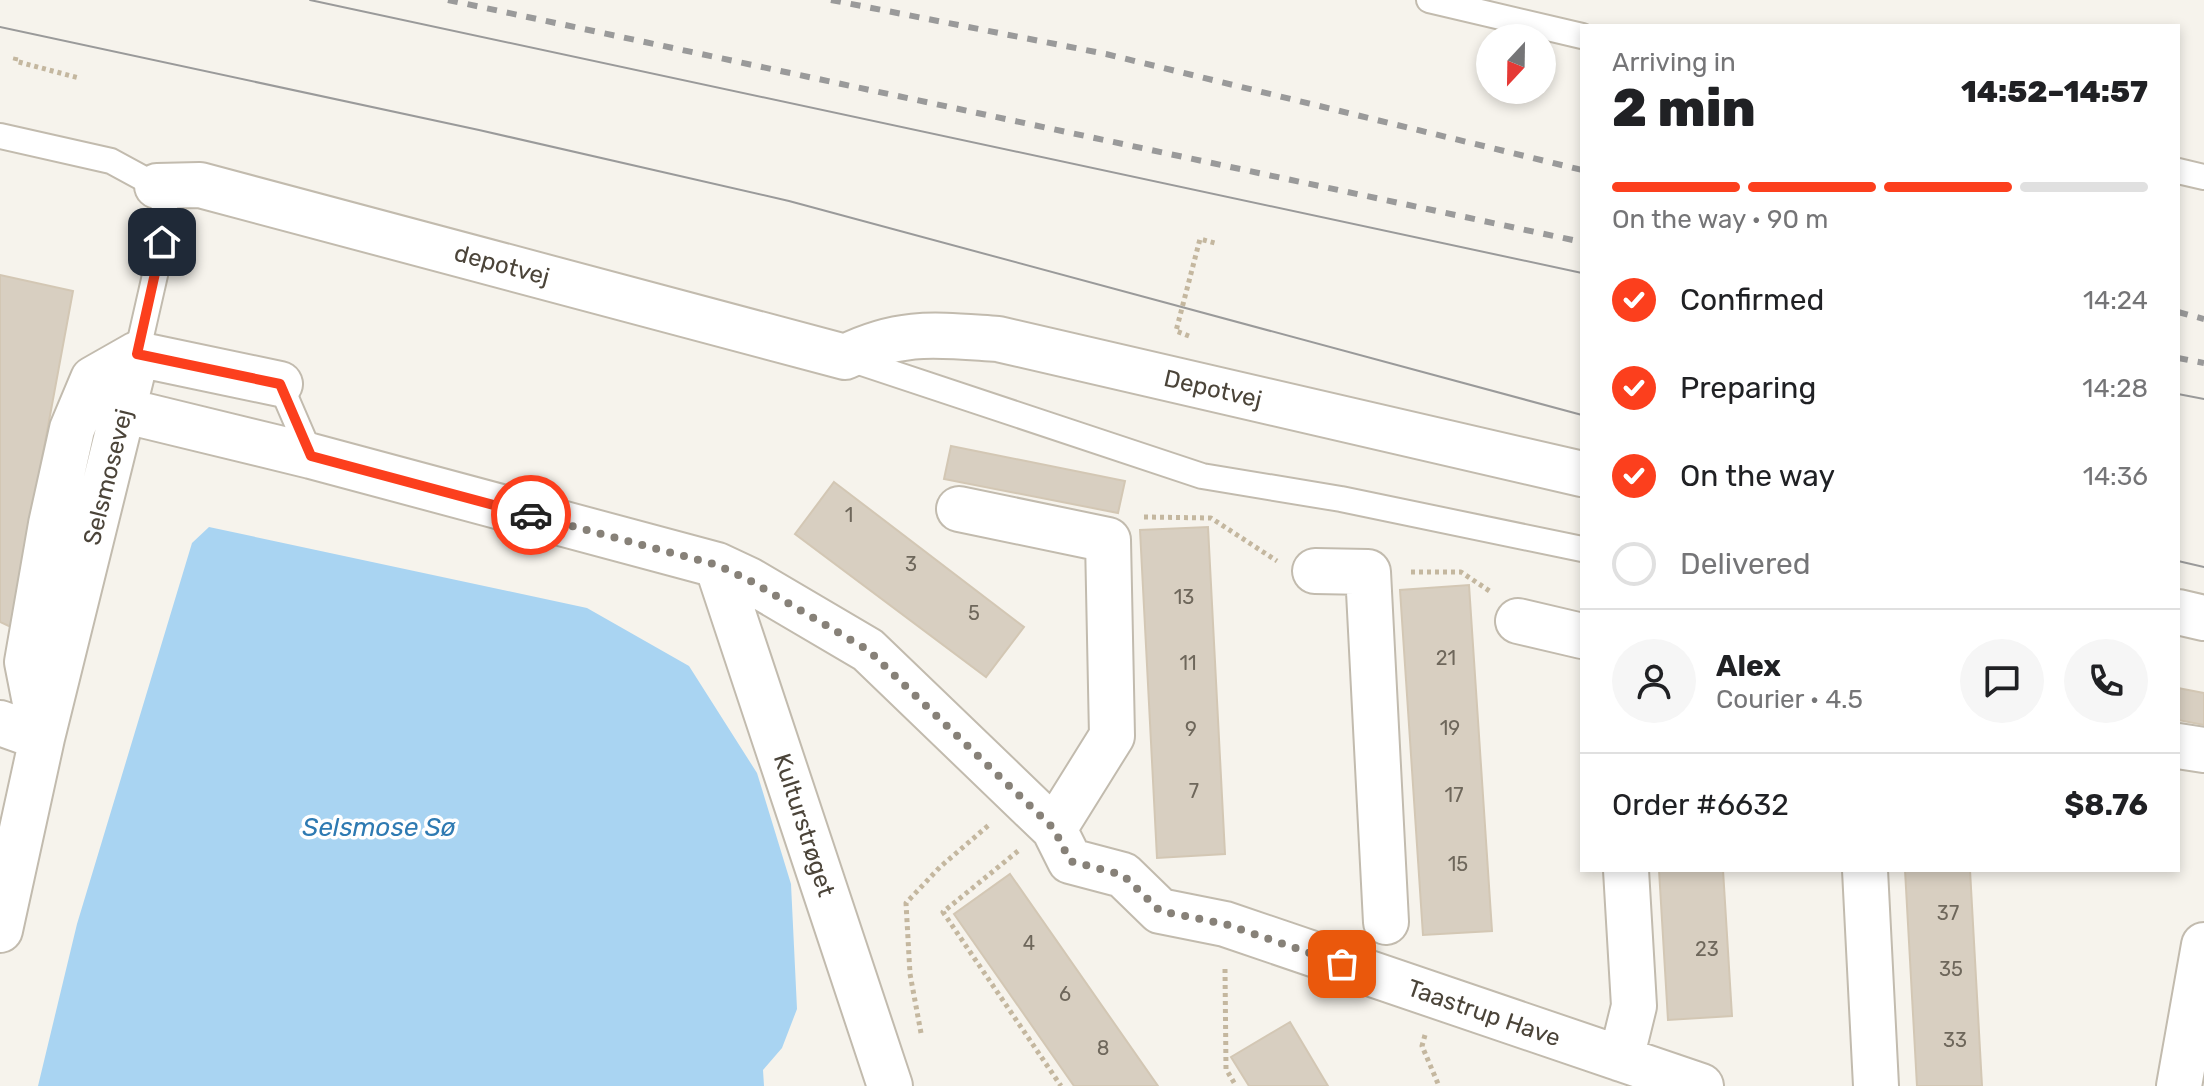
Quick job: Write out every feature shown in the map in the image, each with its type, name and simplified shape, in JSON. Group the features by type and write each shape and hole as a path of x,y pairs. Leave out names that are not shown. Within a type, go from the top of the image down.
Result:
{"street":[{"name":"depotvej","path":"157,186 200,185 845,357"},
{"name":"Depotvej","path":"845,357 867,346 919,333 998,339 1580,474"},
{"path":"42,738 27,662 51,524 72,429 93,379 137,354 280,384"},
{"name":"Selsmosevej","path":"0,930 42,738 126,411 137,354"},
{"name":"Taastrup Have","path":"126,411 311,456 717,565 749,580 868,650 1042,818 1070,861 1123,875 1160,911 1225,924 1701,1086"},
{"path":"959,509 1108,540 1112,736 1042,818"},
{"name":"Kulturstrøget","path":"717,565 890,1086"},
{"path":"1300,569 1368,572 1386,922"},
{"path":"2180,612 2204,618"},
{"path":"1518,621 1580,636"},
{"path":"0,691 42,738"},
{"path":"0,723 42,738"},
{"path":"2180,746 2204,750"},
{"path":"1621,1059 1634,1006 1626,872"},
{"path":"1865,872 1876,1086"},
{"path":"2179,1086 2204,945"}],"lane":[{"path":"1429,0 1580,36"},
{"path":"0,136 111,161 157,186"},
{"path":"2180,171 2204,177"},
{"name":"Selsmosevej","path":"137,354 168,218 157,186"},
{"path":"845,357 1202,476 1341,499 1580,549"},
{"path":"280,384 311,456"}],"path":[{"path":"16,57 15,61 79,78"},
{"path":"1200,340 1176,331 1200,239 1215,243"},
{"path":"1108,540 1133,517 1211,518 1300,569"},
{"path":"1368,572 1461,572 1508,603 1518,621"},
{"path":"923,1044 910,974 906,903 940,867 1042,818"},
{"path":"1042,818 943,912 1061,1086"},
{"path":"1225,924 1226,1069 1236,1086"}],"water":[{"name":"Selsmose Sø","path":"209,527 587,608 689,666 757,773 791,884 797,1009 782,1048 763,1070 764,1086 38,1086 77,924 192,543"}],"building":[{"path":"0,275 73,291 11,627 0,622"},
{"path":"951,446 1125,481 1118,513 944,479"},
{"path":"834,482 1024,627 986,677 795,534"},
{"path":"1208,527 1225,854 1157,858 1140,530"},
{"path":"1469,585 1492,931 1423,935 1400,590"},
{"path":"2180,688 2204,693 2204,725 2180,720"},
{"path":"1659,872 1723,872 1732,1016 1668,1020"},
{"path":"1905,872 1970,872 1982,1086 1917,1086"},
{"path":"1010,874 1158,1086 1074,1086 954,914"},
{"path":"1290,1022 1328,1086 1249,1086 1231,1057"}],"tram line":[{"path":"310,0 1580,273"},
{"path":"0,27 479,130 789,201 1580,414"},
{"path":"2180,394 2204,399"},
{"path":"2180,561 2204,567"}],"railway":[{"path":"448,0 1580,242"},
{"path":"831,0 1106,54 1580,170"},
{"path":"2180,313 2204,319"},
{"path":"2180,358 2204,363"}],"way so far":[{"path":"531,515 717,565 749,580 868,650 1054,829 1070,861 1123,875 1160,911 1225,924 1342,964"}],"route":[{"path":"162,242 137,354 280,384 311,456 531,515"}]}
